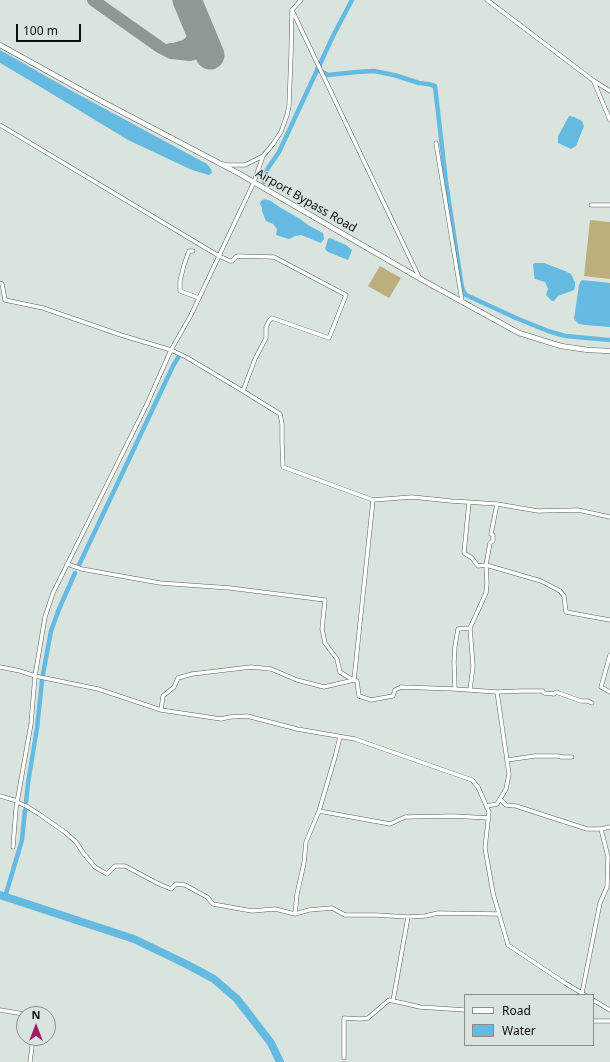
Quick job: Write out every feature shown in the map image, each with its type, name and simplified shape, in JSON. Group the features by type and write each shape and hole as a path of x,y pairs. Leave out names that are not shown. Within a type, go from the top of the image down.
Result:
{"street":[{"path":"13,846 17,802 31,724 35,676 45,617 53,593 147,404 171,350 192,315 254,182 263,156 273,144 280,132 289,106 292,10 301,0"},
{"path":"488,0 594,81 610,91"},
{"path":"292,10 419,277"},
{"name":"Airport Bypass Road","path":"0,44 103,102 254,182 519,333 561,346 588,350 610,351"},
{"path":"594,81 610,120"},
{"path":"0,125 219,256 230,261 237,256 274,257 346,295 329,338 272,318 266,327 266,338 255,359 243,391"},
{"path":"436,144 462,301"},
{"path":"217,162 228,165 245,165 263,156"},
{"path":"591,205 610,205"},
{"path":"193,251 189,251 184,265 180,281 180,291 199,298"},
{"path":"0,283 2,284 5,300 43,308 171,350 186,357 280,414 282,424 283,467 373,500 412,497 497,504 538,511 578,510 610,517"},
{"path":"354,680 373,500"},
{"path":"469,502 464,553 472,558 478,566 486,565 541,581 560,591 564,596 566,612 610,620"},
{"path":"470,690 473,666 470,628 486,593 486,565 490,543 493,541 493,535 491,534 497,504"},
{"path":"67,564 82,569 160,584 230,588 325,600 322,629 325,643 337,659 340,672 357,681 359,696 371,700 393,696 395,690 401,687 497,692 543,691 544,693 554,694 556,692 581,701 588,701 592,703"},
{"path":"455,689 454,662 458,630 470,628"},
{"path":"610,655 601,687 610,692"},
{"path":"0,667 98,689 161,710 221,719 247,716 297,729 355,739 472,780 478,787 489,812 486,848 493,893 508,945 583,994 600,903 607,887 608,857 601,829"},
{"path":"161,710 163,696 174,687 178,678 192,674 251,667 271,669 297,680 324,687 354,680"},
{"path":"487,806 497,804 506,789 509,774 497,692"},
{"path":"295,914 306,842 319,811 340,736"},
{"path":"507,760 535,756 572,757"},
{"path":"0,796 26,806 54,824 76,842 95,867 107,874 115,866 125,866 171,889 176,884 185,885 207,897 213,904 252,911 275,909 295,914 309,910 332,908 345,915 408,917 425,916 438,913 499,914"},
{"path":"500,799 506,805 516,806 587,829 601,829 610,827"},
{"path":"319,811 390,824 405,818 453,816 488,818"},
{"path":"393,1001 408,917"},
{"path":"344,1058 344,1018 368,1018 389,1000 420,1007 464,1010"},
{"path":"594,1001 610,1010"},
{"path":"0,1010 16,1013"},
{"path":"594,1021 610,1021"},
{"path":"30,1062 32,1046"}],"shaded area":[{"path":"590,220 610,222 610,279 584,276"},
{"path":"380,266 401,278 389,298 368,286"}],"water":[{"path":"0,50 207,164 212,173 209,175 192,170 128,140 0,63"},
{"path":"569,116 582,121 584,126 576,146 571,149 558,143 558,136"},
{"path":"265,199 271,201 323,233 324,239 321,243 301,235 289,239 276,235 277,229 273,224 266,221 262,211 260,204 261,201"},
{"path":"330,238 346,245 352,250 348,260 328,252 325,249 328,239"},
{"path":"544,263 571,274 575,282 574,290 558,296 554,301 552,301 546,295 548,289 545,282 535,279 533,264"},
{"path":"582,280 610,283 610,327 579,324 574,319 579,285"}],"waterway":[{"path":"264,182 264,176 279,152 333,36 352,0"},
{"path":"317,69 328,75 374,71 435,86 446,182 462,288 466,295 548,331 565,336 610,340"},
{"path":"79,565 179,356"},
{"path":"43,674 51,631 75,573"},
{"path":"26,802 37,728 42,681"},
{"path":"5,897 22,840 25,810"},
{"path":"0,895 134,939 214,979 237,999 271,1043 280,1062"}],"taxiway":[{"path":"93,0 161,48 171,53 190,55 208,50"},
{"path":"170,49 187,45 193,38 196,30 196,22"}],"runway":[{"path":"187,0 210,55"}]}
